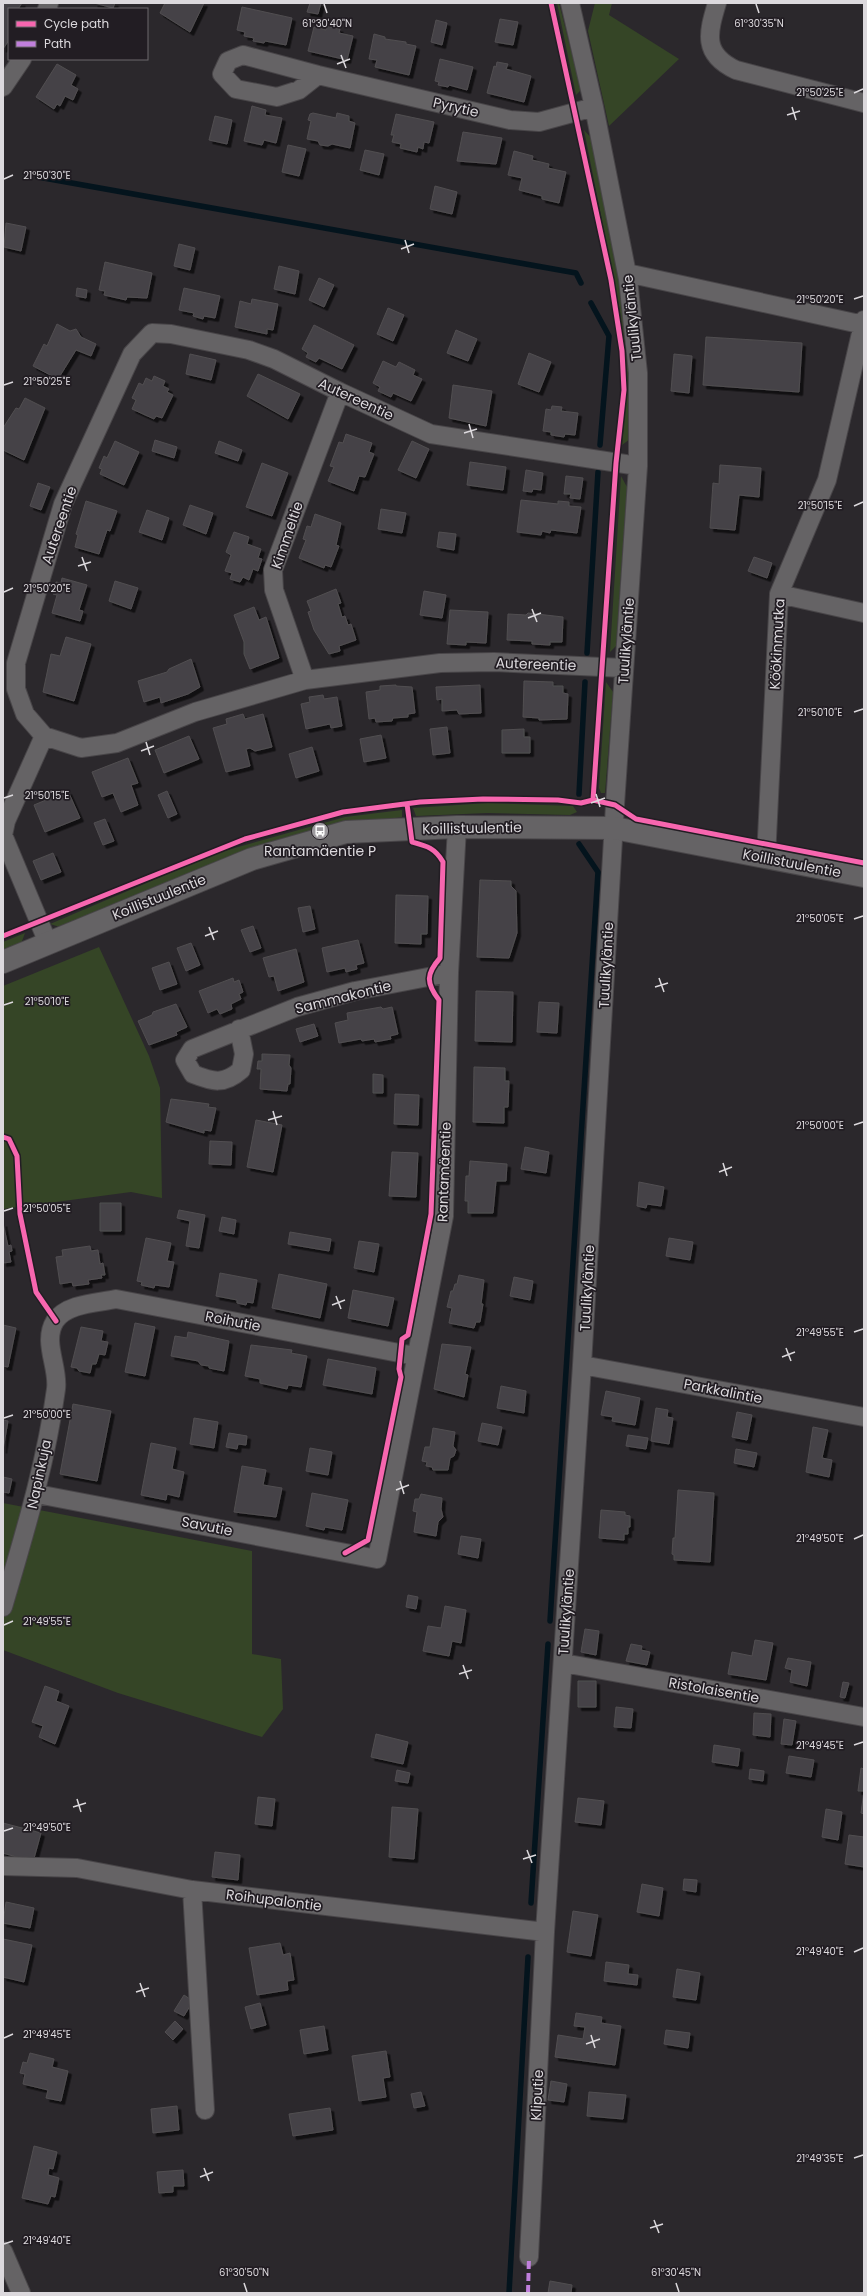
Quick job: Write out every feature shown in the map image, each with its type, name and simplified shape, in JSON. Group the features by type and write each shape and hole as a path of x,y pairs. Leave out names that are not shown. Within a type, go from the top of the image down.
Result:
{"street":[{"name":"Tuulikyläntie","path":"545,1932 638,466 638,373 627,274 594,107 570,3"},
{"path":"717,3 709,30 710,43 717,56 725,65 736,70 864,103"},
{"path":"3,88 21,60"},
{"name":"Pyrytie","path":"318,75 510,120 539,122 594,107"},
{"path":"627,274 864,323"},
{"name":"Köökinmutka","path":"766,858 779,594 827,480 864,323"},
{"name":"Autereentie","path":"624,668 494,662 440,663 306,680 195,712 117,742 81,748 44,736 25,714 16,689 16,663 63,504 132,354 152,333 171,334 249,350 274,359 340,392 431,434 638,466"},
{"name":"Kimmeltie","path":"306,680 274,590 273,570 340,392"},
{"path":"779,594 864,614"},
{"path":"44,736 6,821 3,835 48,943"},
{"name":"Koillistuulentie","path":"3,962 252,859 346,832 457,827 614,828 864,876"},
{"name":"Rantamäentie","path":"377,1559 415,1356 444,1216 450,973 457,827"},
{"name":"Sammakontie","path":"239,1029 297,1007 354,991 450,973"},
{"name":"Roihutie","path":"56,1321 69,1309 116,1299 415,1356"},
{"name":"Napinkuja","path":"3,1606 37,1494 57,1387 50,1337 56,1321"},
{"name":"Parkkalintie","path":"582,1365 864,1417"},
{"name":"Savutie","path":"37,1494 377,1559"},
{"name":"Ristolaisentie","path":"563,1663 864,1717"},
{"name":"Roihupalontie","path":"3,1866 77,1868 192,1890 545,1932"},
{"path":"192,1890 205,2110"},
{"name":"Kliputie","path":"529,2257 545,1932"},
{"path":"3,2252 21,2293"}],"green space":[{"path":"557,3 559,3 581,90 576,95"},
{"path":"595,3 612,3 609,15 679,59 609,126 588,31"},
{"path":"584,130 593,140 628,318 630,439 622,445 627,388 620,311"},
{"path":"621,476 627,487 616,646 610,652"},
{"path":"606,682 613,692 605,793 601,793 599,788"},
{"path":"488,803 573,806 577,812 570,815 487,813 416,816 413,808"},
{"path":"402,810 402,817 344,826 60,927 50,924 217,853 345,817"},
{"path":"25,933 21,944 3,952 3,942"},
{"path":"99,947 149,1056 160,1088 162,1198 131,1192 3,1209 3,986"},
{"path":"3,1503 252,1551 252,1654 281,1659 283,1709 262,1737 118,1693 3,1650"}],"building":[{"path":"3,3 22,3 19,8 8,8 8,42 3,49"},
{"path":"94,3 115,3 113,8"},
{"path":"165,3 204,3 190,32 160,13"},
{"path":"310,3 321,3 318,14 307,12"},
{"path":"242,7 292,18 286,45 265,41 264,43 253,41 254,38 244,36 245,32 237,30"},
{"path":"500,19 518,22 513,45 495,42"},
{"path":"436,20 447,23 442,45 431,42"},
{"path":"327,26 340,29 339,33 353,36 347,60 308,51 314,27 326,30"},
{"path":"374,34 385,37 385,39 406,42 406,44 416,46 409,75 375,67 377,60 369,59"},
{"path":"440,59 473,67 467,90 449,85 448,87 438,85 439,82 435,81"},
{"path":"497,62 508,64 506,69 531,76 524,102 487,93 494,66 496,67"},
{"path":"57,64 76,75 71,85 78,89 73,100 65,96 60,106 57,104 54,109 36,97"},
{"path":"252,106 266,110 265,115 282,118 276,143 264,140 262,145 244,141"},
{"path":"313,113 336,118 337,113 349,116 349,121 355,123 350,148 332,144 328,146 320,145 318,141 307,139 311,121 308,120 310,114"},
{"path":"396,114 434,122 429,143 424,142 423,149 418,147 417,152 400,148 401,144 392,142 394,135 391,135"},
{"path":"215,116 232,120 227,144 209,140"},
{"path":"463,132 502,138 496,164 457,161"},
{"path":"288,145 306,149 299,176 282,172"},
{"path":"365,150 384,154 379,175 360,170"},
{"path":"514,151 533,156 532,160 549,164 548,168 566,172 559,203 542,199 542,196 519,190 522,178 508,175"},
{"path":"435,186 457,192 452,214 430,209"},
{"path":"6,223 26,227 21,251 4,247"},
{"path":"179,244 195,248 190,270 174,266"},
{"path":"105,262 152,273 147,298 127,297 126,300 104,295 105,291 99,290"},
{"path":"279,266 299,271 295,294 274,289"},
{"path":"319,278 334,285 324,307 309,300"},
{"path":"77,288 87,290 86,298 76,296"},
{"path":"184,288 220,296 215,318 204,316 203,319 193,316 194,313 179,310"},
{"path":"252,299 278,304 273,330 267,329 267,334 235,327 240,301 251,304"},
{"path":"388,308 404,315 393,341 377,334"},
{"path":"57,324 70,331 76,329 81,337 96,344 91,356 76,350 58,379 33,366 44,344 47,346"},
{"path":"314,325 354,345 342,369 319,358 316,362 306,357 308,353 302,349"},
{"path":"456,330 477,339 468,361 447,353"},
{"path":"706,337 802,343 799,392 703,385"},
{"path":"529,353 551,362 539,392 518,384"},
{"path":"190,354 216,360 211,380 186,374"},
{"path":"674,354 692,356 689,393 671,391"},
{"path":"383,361 396,367 399,362 415,370 413,375 422,379 411,401 393,393 391,397 378,391 380,387 373,383"},
{"path":"258,374 300,394 288,419 247,396"},
{"path":"154,376 165,381 163,386 169,389 167,392 173,395 162,418 156,416 154,419 132,409 136,400 132,398 139,383 143,385 146,378 152,381"},
{"path":"453,385 492,391 486,426 449,418"},
{"path":"25,398 45,408 24,460 3,450 3,428 16,408 19,409"},
{"path":"552,406 562,407 561,411 578,413 575,435 565,434 564,437 551,435 551,432 543,431 546,409 551,410"},
{"path":"346,434 372,443 369,452 374,454 365,477 359,476 354,491 328,481 334,467 330,466 339,442 343,443"},
{"path":"155,440 177,447 174,458 152,451"},
{"path":"115,441 139,452 124,485 100,474 102,469 99,468 104,456 107,458"},
{"path":"219,441 242,450 238,461 215,453"},
{"path":"412,441 429,449 416,478 398,470"},
{"path":"470,462 506,467 503,490 467,485"},
{"path":"262,463 288,473 272,516 246,507"},
{"path":"720,465 761,468 759,497 739,495 735,530 710,528 713,483 719,484"},
{"path":"526,470 543,473 541,490 533,489 532,492 523,491"},
{"path":"566,476 583,478 580,499 570,498 571,494 564,494"},
{"path":"38,483 50,487 41,510 30,506"},
{"path":"521,500 558,504 558,501 569,502 569,506 581,507 577,533 551,530 550,533 542,531 541,535 517,532"},
{"path":"86,501 117,511 110,531 107,530 99,554 75,547 78,535 76,534"},
{"path":"190,505 213,513 206,534 183,525"},
{"path":"381,509 406,513 402,533 378,529"},
{"path":"147,510 169,518 162,540 139,532"},
{"path":"315,514 341,523 336,545 339,546 331,567 325,565 324,568 299,558 306,540 303,539 307,526 311,527"},
{"path":"234,532 249,537 247,544 261,549 258,558 262,559 258,571 253,569 249,580 243,577 240,582 230,579 232,573 225,571 231,555 226,552"},
{"path":"439,532 456,534 454,550 437,547"},
{"path":"754,557 772,563 767,578 748,571"},
{"path":"62,578 87,585 79,610 83,611 80,621 52,613 57,595 53,594 56,582 61,583"},
{"path":"115,581 138,588 131,609 109,601"},
{"path":"336,589 341,603 338,604 342,617 345,616 348,625 351,624 356,640 339,646 340,651 329,654 314,630 308,612 311,611 307,601"},
{"path":"424,591 446,595 442,618 420,615"},
{"path":"254,607 259,620 266,617 279,658 250,669 244,654 244,642 234,615"},
{"path":"450,610 488,612 486,643 466,642 466,645 447,644"},
{"path":"528,613 563,617 562,642 550,642 550,645 532,644 532,641 507,640 508,614 526,615"},
{"path":"66,637 91,644 74,701 43,692 51,654 60,656"},
{"path":"191,659 200,687 188,694 161,703 160,697 144,702 138,681 167,672 169,669"},
{"path":"524,681 553,682 553,686 563,686 563,693 568,694 567,719 539,720 539,718 523,717"},
{"path":"396,685 412,687 415,713 408,714 408,717 393,718 392,721 376,722 375,718 369,719 366,692 380,690 380,686"},
{"path":"480,685 481,713 459,714 457,710 442,711 442,699 437,700 436,687"},
{"path":"323,695 324,699 337,697 342,726 331,728 330,724 306,729 301,704 310,702 309,697"},
{"path":"243,714 245,719 263,714 272,747 255,751 250,748 246,749 250,766 226,772 213,728 227,724 226,719"},
{"path":"447,727 450,753 433,755 430,729"},
{"path":"524,729 524,737 530,737 530,753 502,753 502,730"},
{"path":"381,735 386,758 364,762 360,739"},
{"path":"189,736 199,759 164,773 155,750"},
{"path":"312,747 319,771 296,778 289,754"},
{"path":"128,758 138,783 131,785 138,805 121,812 113,793 102,797 92,772"},
{"path":"68,791 80,818 45,832 34,805"},
{"path":"167,791 177,814 168,818 158,795"},
{"path":"105,819 114,841 103,845 94,823"},
{"path":"53,853 61,872 41,880 33,861"},
{"path":"480,880 511,881 511,886 516,891 517,933 509,958 477,957"},
{"path":"396,895 428,896 427,934 421,934 421,944 395,943"},
{"path":"310,906 315,929 303,932 298,908"},
{"path":"253,926 261,948 250,952 241,930"},
{"path":"358,940 364,963 356,965 357,969 346,972 345,968 327,972 322,948"},
{"path":"191,943 200,965 186,971 177,948"},
{"path":"296,949 304,982 278,991 274,976 269,977 263,958"},
{"path":"169,962 177,984 160,990 152,968"},
{"path":"233,978 234,982 239,980 243,992 239,994 241,999 231,1004 232,1009 220,1014 217,1009 208,1013 199,991"},
{"path":"476,991 513,992 512,1042 475,1041"},
{"path":"539,1002 559,1003 557,1033 537,1032"},
{"path":"176,1004 187,1027 176,1032 177,1035 149,1045 138,1021 152,1015 153,1012"},
{"path":"381,1007 383,1009 392,1007 398,1034 390,1036 391,1039 375,1042 374,1039 362,1041 361,1039 339,1043 335,1023 348,1020 347,1013"},
{"path":"314,1024 318,1036 300,1042 296,1029"},
{"path":"262,1054 290,1055 290,1084 288,1084 287,1091 260,1089 261,1069 257,1069 258,1061 262,1061"},
{"path":"474,1067 505,1068 505,1081 509,1081 508,1107 504,1107 504,1123 473,1122"},
{"path":"373,1074 383,1075 383,1093 373,1093"},
{"path":"395,1094 419,1095 418,1125 394,1124"},
{"path":"171,1099 209,1104 208,1107 216,1108 211,1131 204,1130 204,1133 166,1122"},
{"path":"256,1120 282,1125 273,1172 247,1167"},
{"path":"210,1141 232,1142 231,1165 209,1164"},
{"path":"525,1147 549,1152 546,1173 521,1169"},
{"path":"392,1152 418,1153 416,1197 389,1196"},
{"path":"470,1161 507,1164 506,1181 496,1181 493,1213 468,1213 468,1201 465,1201 466,1176 469,1176"},
{"path":"639,1182 664,1187 661,1206 647,1204 646,1208 637,1206"},
{"path":"100,1203 121,1203 121,1231 100,1231"},
{"path":"179,1210 205,1215 199,1248 186,1246 190,1221 177,1218"},
{"path":"222,1217 236,1220 234,1234 219,1231"},
{"path":"3,1223 8,1246 11,1245 12,1251 9,1252 11,1262 3,1263"},
{"path":"290,1232 331,1239 329,1251 288,1244"},
{"path":"146,1238 171,1243 167,1261 174,1262 169,1287 155,1285 154,1288 141,1285 142,1282 137,1281"},
{"path":"669,1238 693,1242 690,1260 666,1256"},
{"path":"359,1241 379,1244 374,1272 354,1268"},
{"path":"90,1246 91,1251 98,1250 100,1264 103,1263 105,1275 101,1275 102,1278 88,1280 89,1284 73,1286 72,1282 60,1284 56,1257 63,1256 62,1250"},
{"path":"220,1273 257,1280 253,1303 247,1302 246,1305 237,1303 237,1300 216,1296"},
{"path":"279,1274 327,1284 320,1318 272,1308"},
{"path":"459,1275 484,1280 481,1304 483,1304 480,1322 476,1322 474,1328 449,1323 452,1308 447,1307 451,1291 453,1291 455,1284 457,1284"},
{"path":"514,1277 533,1281 530,1300 510,1296"},
{"path":"353,1290 394,1298 388,1326 348,1318"},
{"path":"135,1323 155,1327 145,1376 125,1372"},
{"path":"3,1325 16,1328 8,1367 3,1366"},
{"path":"81,1327 103,1331 101,1341 108,1342 105,1355 99,1354 96,1364 92,1364 90,1373 79,1371 77,1368 71,1367"},
{"path":"188,1332 229,1341 224,1371 201,1365 198,1361 171,1356 175,1336 187,1338"},
{"path":"442,1344 471,1347 465,1374 468,1375 464,1397 434,1389"},
{"path":"251,1345 292,1350 291,1353 307,1356 301,1387 288,1385 287,1389 260,1383 260,1379 245,1376"},
{"path":"328,1359 376,1368 372,1394 323,1385"},
{"path":"501,1386 526,1391 524,1413 497,1408"},
{"path":"606,1391 640,1398 635,1425 612,1421 613,1417 601,1415"},
{"path":"73,1404 111,1411 97,1481 60,1474"},
{"path":"656,1408 668,1410 667,1417 673,1418 669,1444 651,1441"},
{"path":"737,1412 752,1415 747,1440 732,1437"},
{"path":"194,1418 218,1422 214,1448 190,1444"},
{"path":"3,1420 8,1421 3,1450"},
{"path":"482,1423 502,1427 498,1445 478,1441"},
{"path":"813,1427 828,1430 822,1458 832,1460 829,1477 806,1472"},
{"path":"433,1428 455,1432 453,1446 456,1450 454,1456 450,1458 448,1470 433,1470 432,1467 426,1466 427,1462 422,1461 425,1447 430,1447"},
{"path":"229,1433 247,1436 246,1445 238,1444 237,1449 226,1447"},
{"path":"628,1435 648,1438 646,1449 626,1446"},
{"path":"151,1443 176,1448 172,1469 184,1472 179,1497 167,1494 166,1500 141,1495"},
{"path":"310,1448 332,1452 328,1475 306,1471"},
{"path":"736,1449 757,1453 754,1467 734,1463"},
{"path":"242,1466 266,1470 263,1485 282,1488 276,1517 234,1512"},
{"path":"3,1477 12,1479 9,1493 3,1492"},
{"path":"678,1490 714,1493 710,1562 674,1560 674,1555 672,1554 673,1538 675,1538"},
{"path":"312,1493 348,1500 342,1530 325,1527 324,1530 306,1526"},
{"path":"421,1494 442,1498 441,1509 443,1517 438,1522 436,1536 414,1532 417,1512 413,1511 415,1499 419,1499"},
{"path":"601,1510 625,1512 625,1515 630,1516 630,1527 628,1527 628,1534 624,1534 624,1540 599,1538"},
{"path":"461,1536 481,1539 478,1558 458,1554"},
{"path":"408,1595 418,1597 416,1609 406,1607"},
{"path":"445,1606 466,1610 461,1643 452,1641 449,1656 423,1651 428,1626 441,1628"},
{"path":"585,1629 599,1631 596,1655 581,1652"},
{"path":"755,1640 773,1643 766,1680 728,1674 732,1652 752,1656"},
{"path":"631,1644 642,1646 641,1650 650,1652 647,1665 626,1661"},
{"path":"788,1658 811,1662 807,1686 790,1682 792,1670 785,1668"},
{"path":"578,1681 596,1681 596,1707 578,1707"},
{"path":"843,1682 849,1683 845,1698 840,1697"},
{"path":"45,1686 59,1691 56,1701 69,1706 55,1744 39,1737 43,1726 32,1722"},
{"path":"616,1707 633,1709 631,1728 614,1727"},
{"path":"754,1713 771,1714 770,1737 753,1735"},
{"path":"784,1719 796,1721 792,1745 781,1744"},
{"path":"376,1734 408,1742 403,1764 371,1757"},
{"path":"714,1745 740,1749 738,1766 712,1762"},
{"path":"789,1756 814,1760 811,1777 786,1773"},
{"path":"861,1768 864,1769 864,1791 858,1791"},
{"path":"750,1769 764,1771 763,1781 749,1779"},
{"path":"397,1770 410,1773 408,1783 395,1781"},
{"path":"864,1791 864,1814 861,1813"},
{"path":"258,1797 275,1799 272,1826 255,1824"},
{"path":"578,1798 604,1801 601,1825 575,1822"},
{"path":"392,1807 418,1809 414,1859 389,1857"},
{"path":"826,1809 842,1812 838,1840 822,1837"},
{"path":"3,1823 41,1833 33,1862 3,1853"},
{"path":"849,1835 864,1837 864,1867 845,1864"},
{"path":"215,1852 240,1855 238,1880 212,1877"},
{"path":"684,1879 697,1880 696,1892 683,1890"},
{"path":"642,1884 663,1888 659,1916 637,1912"},
{"path":"6,1902 34,1908 30,1928 3,1923"},
{"path":"573,1911 598,1915 591,1956 567,1952"},
{"path":"3,1939 32,1945 24,1982 3,1977"},
{"path":"280,1943 283,1955 290,1953 294,1980 287,1981 288,1990 257,1995 249,1948"},
{"path":"606,1962 629,1965 628,1974 638,1975 637,1985 604,1981"},
{"path":"677,1969 700,1973 696,2000 673,1997"},
{"path":"184,1995 193,2001 184,2016 174,2011"},
{"path":"260,2003 266,2025 251,2029 245,2007"},
{"path":"576,2013 602,2017 601,2023 621,2026 615,2065 555,2057 558,2035 583,2039 585,2027 574,2026"},
{"path":"175,2021 183,2029 173,2040 165,2032"},
{"path":"324,2026 328,2050 304,2054 300,2030"},
{"path":"666,2030 690,2033 688,2048 664,2044"},
{"path":"386,2051 390,2077 383,2078 386,2097 359,2101 352,2056"},
{"path":"30,2053 54,2059 52,2067 68,2071 61,2101 46,2098 48,2090 23,2084 25,2074 20,2073 23,2062 27,2063"},
{"path":"551,2081 567,2084 564,2102 548,2100"},
{"path":"421,2092 425,2106 414,2108 411,2094"},
{"path":"589,2092 626,2095 623,2119 587,2116"},
{"path":"177,2106 179,2130 153,2133 151,2109"},
{"path":"330,2108 333,2130 293,2136 289,2114"},
{"path":"34,2146 57,2152 53,2169 49,2168 48,2175 59,2178 55,2197 51,2196 48,2204 22,2198"},
{"path":"183,2170 184,2186 173,2186 173,2192 159,2193 157,2172"},
{"path":"550,2281 572,2285 571,2293 548,2293"}],"waterway":[{"path":"38,177 576,273 581,283"},
{"path":"591,303 609,336 600,445"},
{"path":"587,653 598,472"},
{"path":"579,794 585,682"},
{"path":"550,1621 598,872 579,844"},
{"path":"531,1903 548,1644"},
{"path":"509,2293 528,1957"}],"marked path":[{"path":"528,2293 529,2257"}],"cycle path":[{"path":"551,3 611,280 622,351 624,390 616,463 593,800"},
{"path":"3,936 245,839 343,812 420,802 483,799 558,800 581,803 593,800 615,805 636,819 864,863"},
{"path":"345,1553 368,1540 401,1377 399,1369 402,1339 408,1335 431,1214 439,1000 432,989 429,979 432,969 440,958 443,862 440,857 430,848 412,842 407,804"},
{"path":"3,1137 9,1139 17,1156 20,1214 36,1292 56,1321"}],"place":[{"name":"Rantamäentie P","path":"320,831"}]}
